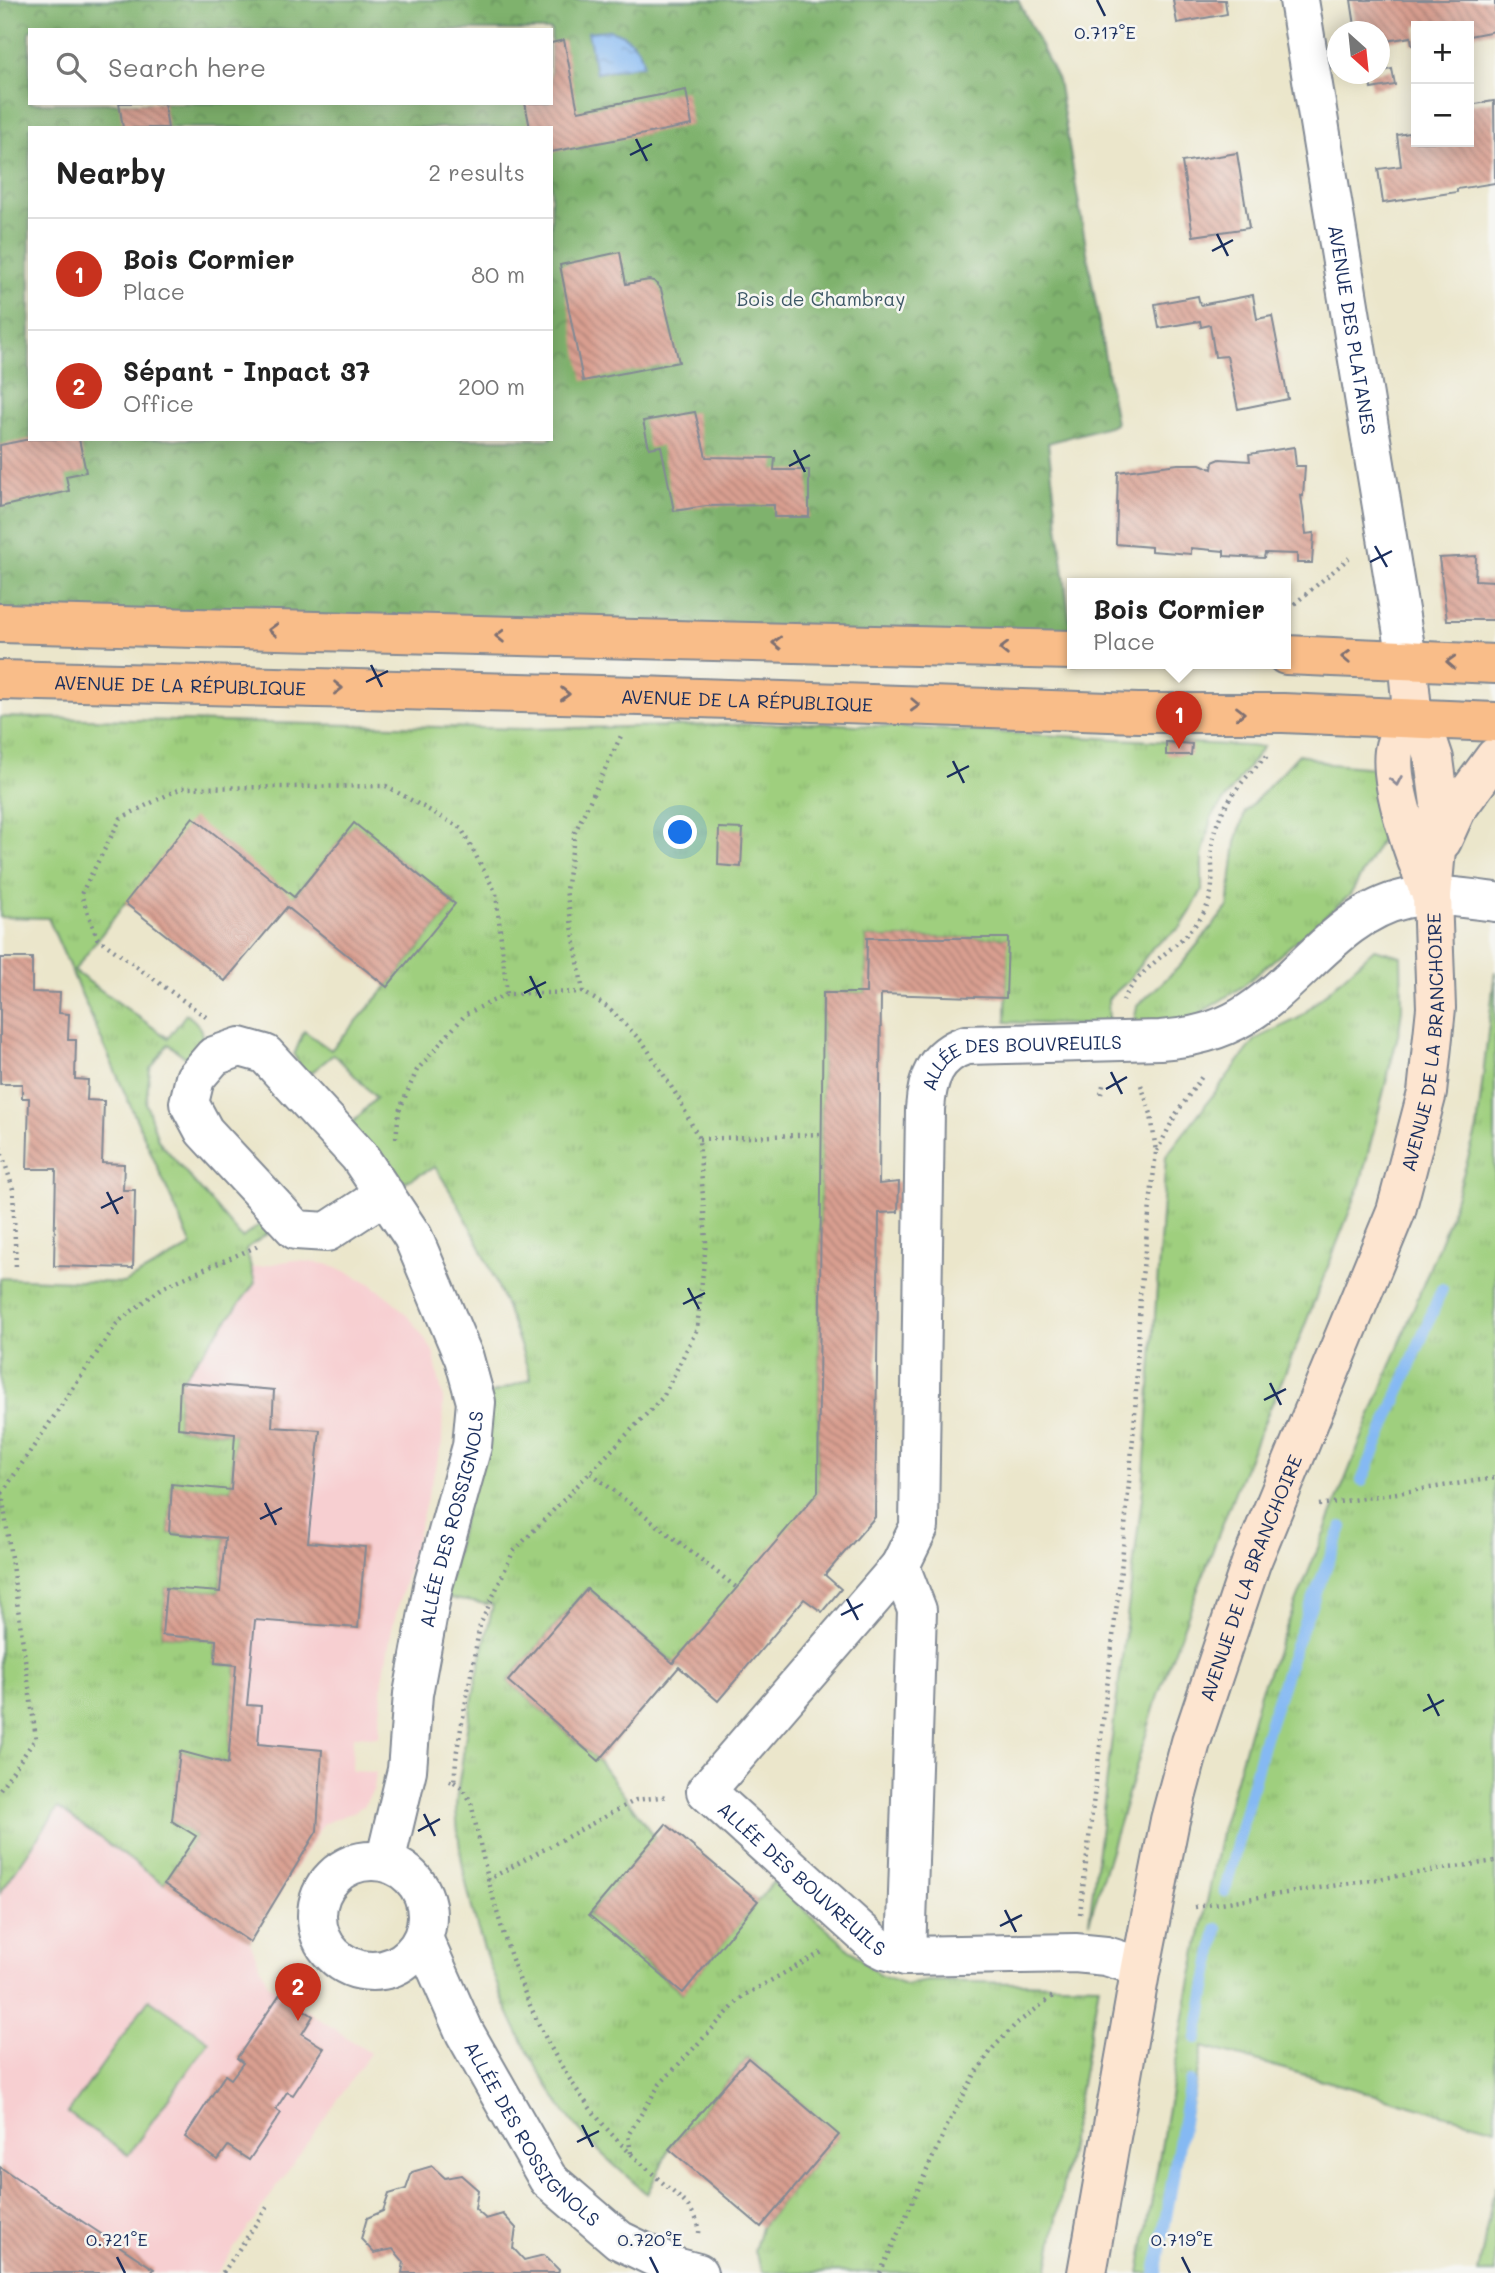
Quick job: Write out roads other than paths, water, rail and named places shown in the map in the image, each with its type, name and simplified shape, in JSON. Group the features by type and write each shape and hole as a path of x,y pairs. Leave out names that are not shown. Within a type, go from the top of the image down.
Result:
{"main road":[{"path":"0,622 1067,650"},
{"path":"1291,655 1495,664"},
{"path":"1407,659 1413,719 1429,744 1437,778 1440,816 1434,881"},
{"name":"AVENUE DE LA RÉPUBLIQUE","path":"0,680 640,696 1124,713 1283,713 1495,722"},
{"path":"1434,881 1442,840 1456,810 1495,757"},
{"name":"AVENUE DE LA BRANCHOIRE","path":"1087,2273 1141,1967 1170,1820 1191,1742 1219,1652 1266,1527 1396,1211 1414,1149 1427,1093 1436,1008 1434,881"}],"street":[{"name":"AVENUE DES PLATANES","path":"1299,0 1407,659"},
{"name":"ALLÉE DES BOUVREUILS","path":"1141,1967 1106,1956 1075,1953 906,1956 885,1950 847,1920 706,1791 900,1566 919,1527 925,1109 929,1080 942,1057 965,1045 1181,1038 1228,1025 1251,1011 1334,939 1376,909 1403,899 1434,881 1495,902"},
{"name":"ALLÉE DES ROSSIGNOLS","path":"385,1194 327,1231 296,1230 205,1131 189,1103 195,1078 214,1056 240,1047 265,1054 359,1156 385,1194 413,1237 464,1358 476,1402 472,1446 433,1587 415,1681 407,1770 385,1862 410,1874 419,1885 428,1911 423,1938 465,2033 548,2179 619,2240 675,2267 698,2258"},
{"name":"ALLÉE DES BOUVREUILS","path":"900,1566 917,1610 906,1956"},
{"path":"385,1862 368,1860 351,1865 336,1874 324,1888 318,1905 317,1922 322,1939 332,1954 346,1965 380,1971 398,1965 413,1953 423,1938"}],"water":[{"path":"609,30 637,47 643,65 596,73 588,32"}],"waterway":[{"path":"1362,1481 1442,1289"},
{"path":"1225,1891 1265,1737 1295,1646 1342,1527"},
{"path":"1197,2038 1217,1929"},
{"path":"1156,2273 1190,2082"}],"place":[{"name":"Bois Cormier","path":"1179,749"},
{"name":"Sépant - Inpact 37","path":"298,2021"}],"park label":[{"name":"Bois de Chambray","path":"821,298"}]}
